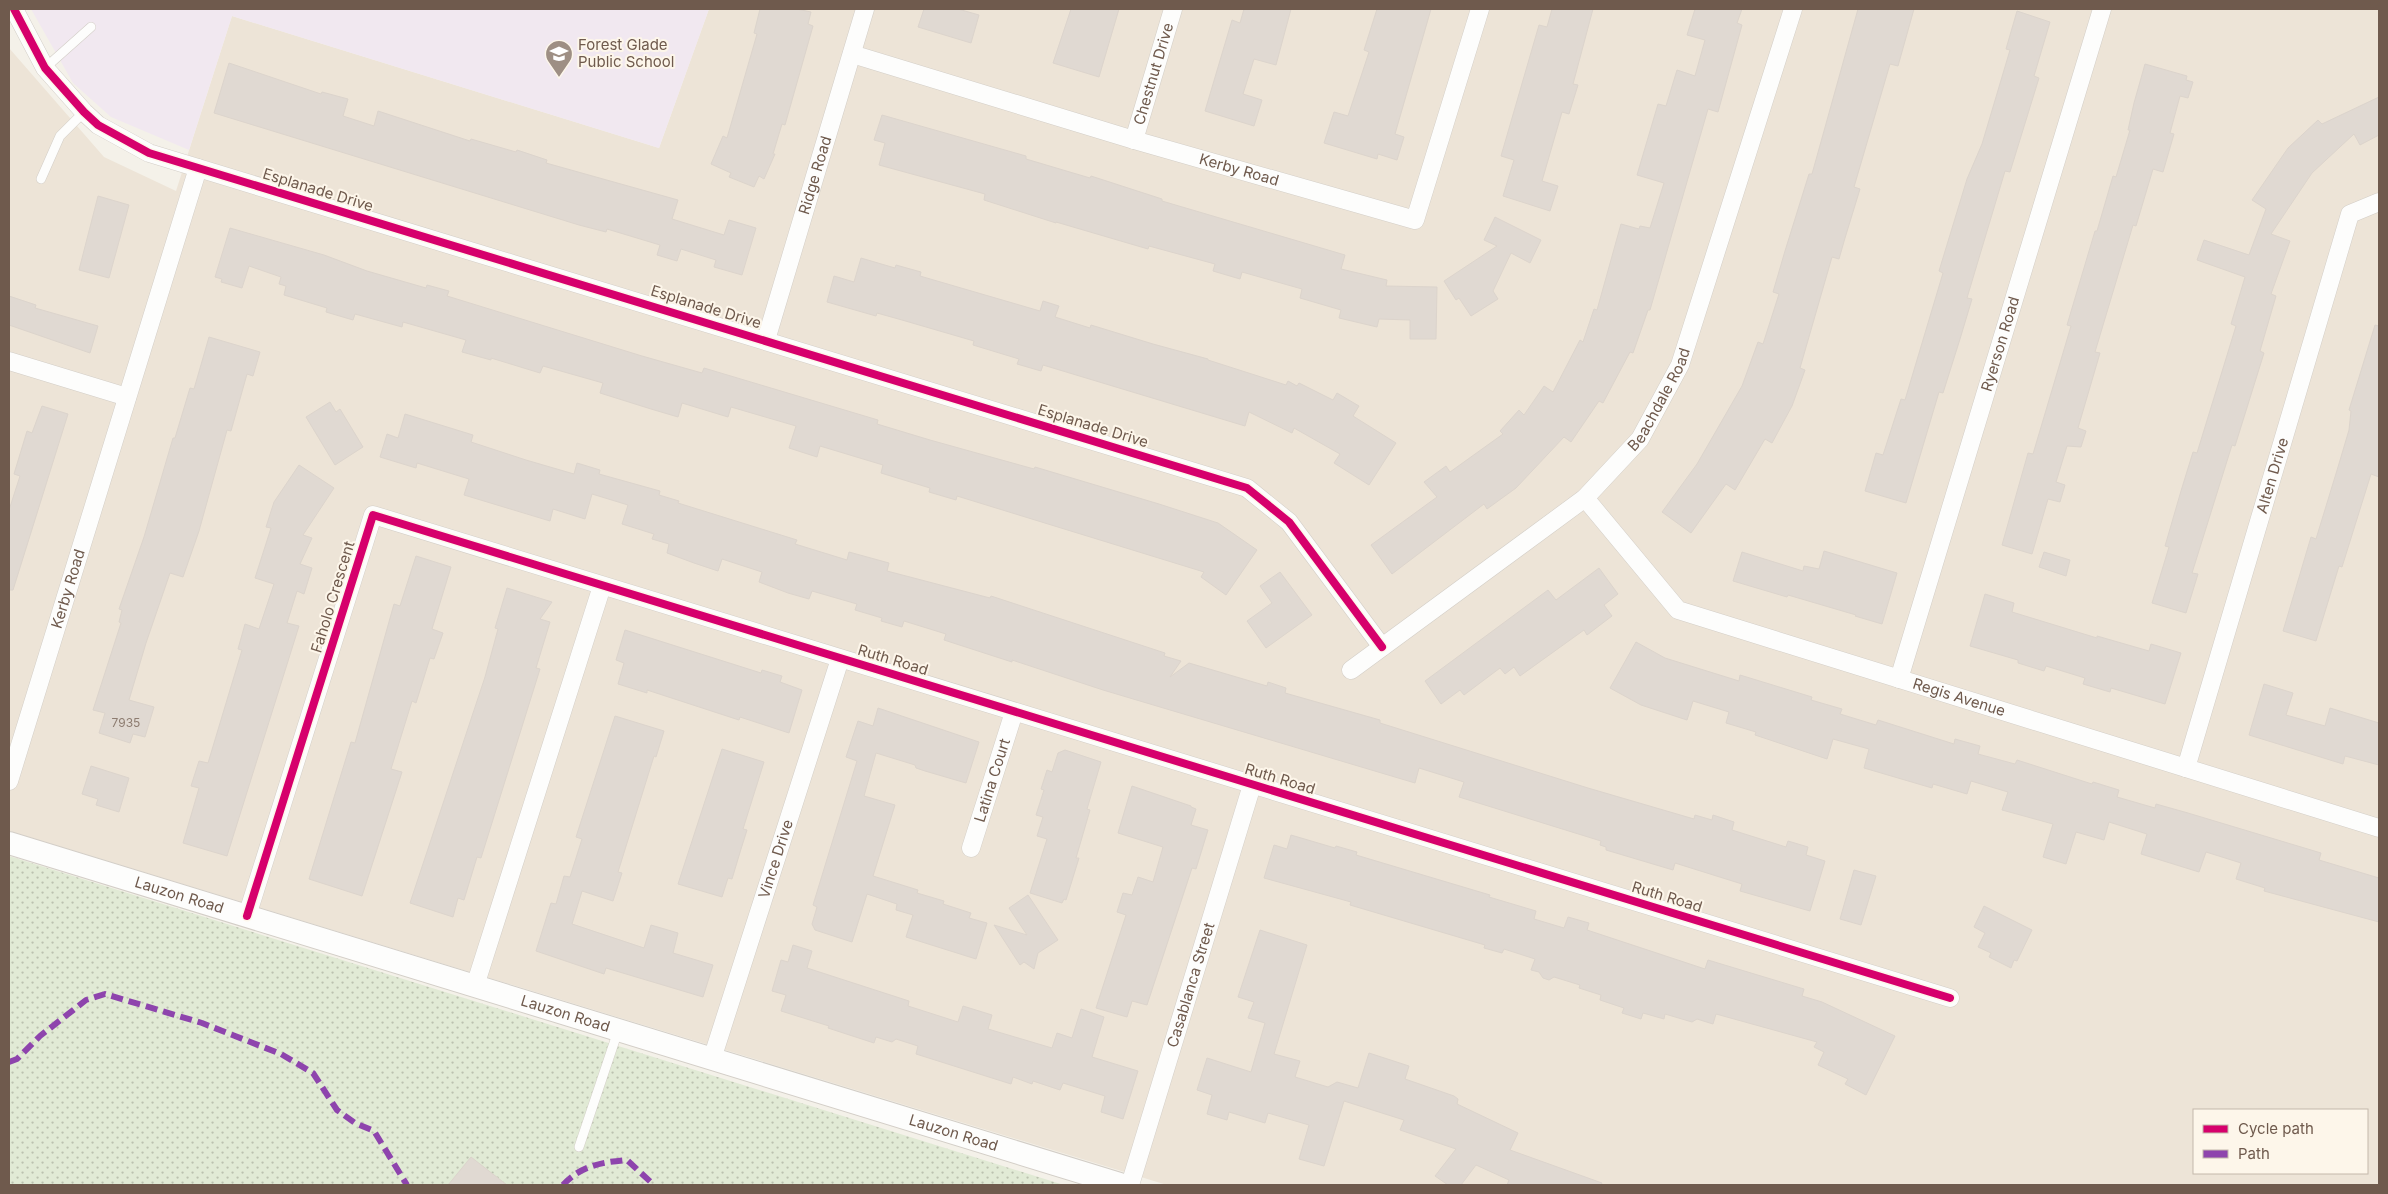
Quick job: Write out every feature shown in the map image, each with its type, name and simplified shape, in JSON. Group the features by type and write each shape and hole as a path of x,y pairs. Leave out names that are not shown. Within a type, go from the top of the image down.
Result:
{"street":[{"name":"Esplanade Drive","path":"14,9 45,68 84,112 98,125 149,153 1247,488 1289,522 1382,647"},
{"name":"Ridge Road","path":"766,340 865,9"},
{"name":"Chestnut Drive","path":"1134,140 1173,9"},
{"name":"Kerby Road","path":"852,54 1134,140 1415,220 1480,9"},
{"name":"Beachdale Road","path":"1351,670 1585,498 1640,439 1680,365 1793,9"},
{"name":"Ryerson Road","path":"1899,679 2102,9"},
{"name":"Kerby Road","path":"9,781 198,168"},
{"name":"Alten Drive","path":"2186,768 2350,214 2379,202"},
{"path":"9,361 128,397"},
{"name":"Regis Avenue","path":"1585,498 1678,610 2379,828"},
{"name":"Faholo Crescent","path":"247,916 373,515 602,586"},
{"path":"475,986 602,586"},
{"name":"Ruth Road","path":"602,586 1950,998"},
{"name":"Vince Drive","path":"712,1059 840,659"},
{"name":"Latina Court","path":"971,848 1014,712"},
{"name":"Casablanca Street","path":"1130,1185 1252,785"},
{"name":"Lauzon Road","path":"9,843 1123,1185"}],"lane":[{"path":"45,68 91,26"},
{"path":"42,179 60,136 84,112"},
{"path":"579,1147 618,1030"}],"shaded area":[{"name":"Forest Glade Public School","path":"31,9 709,9 659,148 232,16 189,150 111,117 73,83"},
{"path":"709,9 2379,9 2379,1185 1167,1185 9,831 9,48 104,157 176,191 232,16 659,148"}],"green space":[{"path":"9,856 1064,1185 9,1185"}],"building":[{"path":"760,9 797,9 811,12 808,24 813,26 785,125 782,124 773,154 775,154 764,179 759,176 754,187 729,177 731,173 711,164 723,136 727,138 757,34 754,33"},
{"path":"924,9 958,9 979,15 971,43 918,27"},
{"path":"1071,9 1119,9 1099,77 1053,63"},
{"path":"1244,9 1291,9 1276,65 1254,59 1243,94 1262,100 1254,126 1205,111 1232,20 1240,23"},
{"path":"1377,9 1431,9 1395,134 1404,137 1397,160 1378,154 1377,159 1324,143 1334,112 1348,116 1369,52 1364,50"},
{"path":"1552,9 1593,9 1573,84 1578,85 1569,114 1562,112 1542,181 1558,186 1550,211 1503,196 1514,160 1501,156 1539,25 1547,27"},
{"path":"1695,9 1742,9 1737,23 1742,25 1718,112 1708,109 1650,310 1648,310 1633,353 1630,352 1603,403 1599,401 1571,442 1564,437 1516,488 1487,509 1484,504 1392,574 1371,545 1437,497 1424,482 1446,466 1450,472 1503,434 1500,431 1519,410 1524,415 1544,386 1553,392 1580,340 1583,342 1594,309 1597,310 1621,224 1639,229 1640,226 1650,228 1664,183 1637,175 1658,104 1666,106 1677,70 1695,76 1705,40 1687,35"},
{"path":"1858,9 1914,9 1898,66 1890,64 1854,187 1860,189 1839,259 1832,257 1800,368 1805,370 1792,406 1772,443 1765,439 1735,490 1726,484 1691,533 1662,512 1697,464 1742,386 1758,342 1763,344 1779,294 1773,292 1809,174 1812,174"},
{"path":"2017,11 2050,22 2034,76 2039,78 2010,172 2005,171 1967,298 1972,299 1943,393 1939,392 1906,503 1865,491 1876,453 1883,455 1901,399 1905,400 1943,273 1939,271 1967,179 1982,144 2010,50 2006,49"},
{"path":"229,63 321,94 322,92 348,99 343,116 374,126 378,111 470,141 471,139 516,152 517,150 547,160 546,163 678,200 672,219 724,235 729,220 756,228 742,275 714,267 716,260 681,249 677,261 657,255 660,245 607,229 606,232 579,225 214,113"},
{"path":"2145,64 2187,76 2186,80 2193,82 2188,98 2180,96 2170,133 2174,134 2163,172 2153,169 2136,226 2133,225 2095,352 2100,353 2078,428 2086,431 2081,447 2067,446 2056,482 2065,485 2060,502 2048,499 2032,554 2002,545 2028,453 2033,454 2071,326 2067,325 2095,231 2097,231 2113,176 2116,177 2130,130 2128,130 2134,103"},
{"path":"2379,97 2379,135 2360,145 2354,134 2312,173 2271,234 2290,241 2271,294 2276,296 2260,351 2264,353 2235,446 2232,445 2192,573 2198,574 2186,613 2152,603 2169,547 2165,546 2181,491 2193,452 2197,453 2236,326 2231,324 2245,277 2197,260 2204,240 2249,255 2266,209 2252,200 2288,148 2318,120 2322,124"},
{"path":"882,115 1026,156 1026,159 1090,178 1091,176 1162,199 1162,201 1345,255 1341,269 1387,280 1386,286 1437,287 1436,339 1410,339 1410,320 1379,319 1377,327 1339,318 1341,310 1300,298 1302,289 1242,272 1240,279 1213,271 1215,264 1149,246 1148,249 1056,223 984,200 985,194 879,165 885,143 874,140"},
{"path":"98,196 129,205 109,278 79,270"},
{"path":"1495,217 1541,240 1530,263 1511,253 1493,291 1498,299 1471,316 1459,298 1456,300 1444,281 1497,246 1484,240"},
{"path":"230,228 324,255 367,271 426,288 427,285 449,291 447,296 642,356 702,373 704,368 878,420 877,424 930,440 1034,469 1035,467 1159,504 1218,523 1257,550 1226,595 1201,577 1204,572 957,496 956,500 929,492 930,488 881,473 883,465 820,446 817,457 789,448 796,426 731,407 728,417 682,403 678,417 600,393 603,383 543,366 540,373 491,358 491,360 462,352 466,340 403,322 402,327 355,314 353,320 326,312 327,308 284,295 286,286 279,284 281,277 249,266 242,288 221,282 222,279 215,277"},
{"path":"861,258 895,268 896,265 921,272 920,276 1040,311 1043,301 1059,306 1055,317 1090,328 1091,325 1208,359 1286,385 1288,381 1297,386 1299,383 1333,400 1337,393 1359,406 1353,416 1396,443 1369,485 1334,463 1340,454 1294,428 1292,433 1249,412 1245,426 1043,365 1041,371 1017,364 1019,359 973,345 974,341 877,313 876,316 827,302 834,276 854,282"},
{"path":"9,296 36,305 35,308 98,326 90,353 9,325"},
{"path":"2375,325 2379,326 2379,477 2371,474 2342,567 2339,566 2316,641 2283,631 2311,537 2316,539 2338,467 2349,430 2351,411 2349,410"},
{"path":"209,337 260,352 253,376 247,374 231,431 227,430 199,531 183,577 170,573 146,643 129,700 154,707 145,737 133,734 130,743 99,733 105,713 93,710 121,623 119,622 122,610 119,609 144,537 173,438 175,438 190,388 194,389"},
{"path":"330,402 336,412 340,409 363,447 335,465 306,417"},
{"path":"42,406 68,414 13,590 9,590 9,510 20,476 14,474 27,431 32,433"},
{"path":"405,414 473,435 471,442 526,460 574,474 577,463 600,470 599,474 660,491 659,495 679,501 678,503 797,540 795,544 847,560 849,552 889,563 887,571 990,598 991,596 1165,653 1164,656 1181,661 1170,677 1189,663 1267,686 1268,682 1286,688 1285,693 1380,720 1380,723 1588,788 1694,819 1695,815 1712,820 1713,815 1734,822 1732,830 1786,847 1788,841 1808,847 1806,855 1825,861 1810,911 1740,891 1742,884 1675,863 1673,870 1606,850 1606,847 1600,845 1601,841 1459,797 1464,782 1419,768 1415,783 1103,690 1012,660 1012,662 944,640 946,634 904,621 902,627 881,621 882,618 855,610 857,604 812,591 809,599 788,593 759,582 762,572 722,559 718,571 694,563 667,553 669,544 652,539 654,534 622,524 628,505 592,494 585,519 553,509 550,521 464,495 469,479 417,463 416,468 380,457 387,434 398,438"},
{"path":"299,465 334,488 303,535 312,538 300,564 312,568 304,594 297,591 287,623 299,626 227,856 183,843 199,788 191,786 199,761 208,763 242,650 238,649 245,624 259,629 274,584 255,578 271,528 266,527 274,502"},
{"path":"1824,551 1897,573 1882,624 1788,595 1787,597 1733,581 1742,552 1803,571 1804,566 1819,569"},
{"path":"2044,552 2070,560 2066,576 2039,567"},
{"path":"416,556 451,567 432,629 443,633 434,659 430,658 416,703 412,701 391,769 402,772 362,896 309,879 351,742 355,743 394,604 400,606"},
{"path":"1599,568 1618,594 1604,605 1612,616 1587,635 1584,630 1520,676 1514,667 1505,674 1500,668 1464,695 1460,690 1441,704 1425,681 1548,590 1556,600"},
{"path":"1280,572 1312,615 1266,648 1247,621 1272,603 1260,586"},
{"path":"507,588 552,602 540,619 550,622 536,668 540,669 481,858 477,857 464,900 458,898 453,917 410,903 485,677 498,629 495,628"},
{"path":"1985,594 2014,603 2012,612 2097,638 2097,636 2149,651 2151,644 2181,653 2165,704 2111,688 2110,692 2083,684 2085,678 2046,666 2044,671 2018,663 2018,660 1970,646"},
{"path":"625,630 761,673 762,670 782,676 780,682 802,690 789,733 740,717 739,720 647,690 647,693 618,684 624,663 616,660"},
{"path":"1636,642 1665,658 1739,681 1740,675 1812,697 1811,700 1842,709 1840,714 1876,725 1878,720 1954,744 1955,739 1980,746 1978,754 2015,764 2017,760 2092,784 2093,782 2119,790 2117,797 2155,808 2156,804 2321,853 2319,860 2379,878 2379,922 2264,891 2265,888 2236,879 2241,863 2206,852 2199,872 2141,854 2147,834 2109,822 2104,840 2076,832 2066,864 2043,857 2053,824 2002,810 2008,792 1971,781 1967,794 1933,784 1932,788 1864,768 1869,749 1833,739 1827,759 1755,735 1756,732 1726,723 1729,712 1693,701 1687,720 1641,705 1610,688"},
{"path":"2264,684 2293,693 2286,715 2325,726 2330,708 2379,723 2379,765 2345,756 2343,764 2249,735"},
{"path":"878,708 979,742 966,783 916,768 915,765 876,753 864,796 895,805 873,876 918,890 917,893 944,901 943,904 971,913 969,918 987,923 976,959 906,937 913,915 896,910 897,904 867,894 852,942 815,930 812,924 817,907 813,905 857,761 846,757 858,721 873,726"},
{"path":"615,716 664,731 656,757 654,756 618,872 622,873 613,901 582,891 572,924 644,948 651,925 678,933 673,953 713,965 703,997 606,968 604,974 536,951 551,903 556,904 564,876 570,877 582,839 576,837"},
{"path":"722,749 764,762 743,829 747,830 732,879 728,878 722,897 678,884"},
{"path":"1065,750 1101,762 1087,809 1090,810 1076,858 1079,858 1066,900 1064,899 1062,903 1030,893 1047,839 1037,836 1043,817 1036,815 1044,790 1041,789 1047,770 1052,772 1058,753"},
{"path":"91,766 129,778 119,812 96,805 98,799 82,794"},
{"path":"1132,786 1191,806 1196,809 1191,825 1208,830 1196,869 1192,868 1147,1005 1132,1001 1127,1017 1096,1008 1126,915 1117,912 1123,893 1132,895 1138,877 1153,882 1163,847 1118,833"},
{"path":"1291,835 1335,848 1336,846 1357,852 1356,855 1490,895 1489,897 1536,911 1534,919 1564,928 1568,917 1589,923 1587,930 1705,969 1708,960 1804,989 1802,996 1822,1002 1895,1036 1866,1095 1845,1084 1848,1079 1818,1065 1824,1052 1814,1047 1817,1042 1716,1014 1713,1024 1697,1019 1692,1022 1665,1014 1664,1019 1643,1013 1641,1019 1622,1013 1624,1008 1600,1000 1601,995 1579,988 1580,985 1554,977 1549,980 1543,978 1539,972 1531,970 1535,959 1504,949 1502,953 1484,948 1485,945 1350,905 1351,902 1264,878 1274,845 1287,849"},
{"path":"1854,870 1876,876 1861,925 1840,919"},
{"path":"1028,895 1058,940 1038,953 1034,969 1024,962 1020,965 994,925 1027,935 1009,908"},
{"path":"1984,906 2032,930 2017,961 2014,960 2011,968 1989,957 1991,953 1978,947 1985,933 1974,927"},
{"path":"1260,930 1307,945 1274,1054 1300,1061 1295,1077 1328,1087 1337,1082 1358,1088 1369,1053 1409,1066 1405,1079 1454,1096 1458,1099 1457,1104 1518,1133 1510,1150 1602,1183 1601,1185 1507,1185 1509,1180 1476,1165 1461,1185 1448,1185 1435,1176 1456,1149 1400,1130 1404,1120 1344,1101 1324,1166 1299,1159 1309,1125 1268,1113 1265,1123 1229,1112 1227,1120 1207,1114 1212,1095 1197,1090 1207,1058 1251,1072 1265,1023 1248,1018 1254,1002 1238,997"},
{"path":"793,945 812,951 807,968 909,1001 908,1006 958,1022 963,1006 992,1015 988,1029 1052,1048 1057,1033 1072,1038 1081,1009 1104,1017 1092,1057 1138,1071 1123,1119 1101,1112 1105,1096 1063,1083 1060,1090 1033,1081 1032,1084 1013,1077 1011,1084 916,1054 918,1046 896,1039 892,1042 876,1037 874,1043 781,1011 786,995 772,991 781,960 788,962"},
{"path":"471,1157 507,1185 448,1185"}],"marked path":[{"path":"9,1062 17,1059 40,1036 86,1000 105,994 202,1023 281,1054 313,1073 337,1110 355,1123 374,1131 407,1185"},
{"path":"563,1185 584,1169 609,1162 627,1160 654,1185"}],"cycle path":[{"path":"14,9 45,68 84,112 98,125 149,153 1247,488 1289,522 1382,647"},
{"path":"247,916 373,515 1950,998"}],"place":[{"name":"Forest Glade Public School","path":"559,78"}]}
